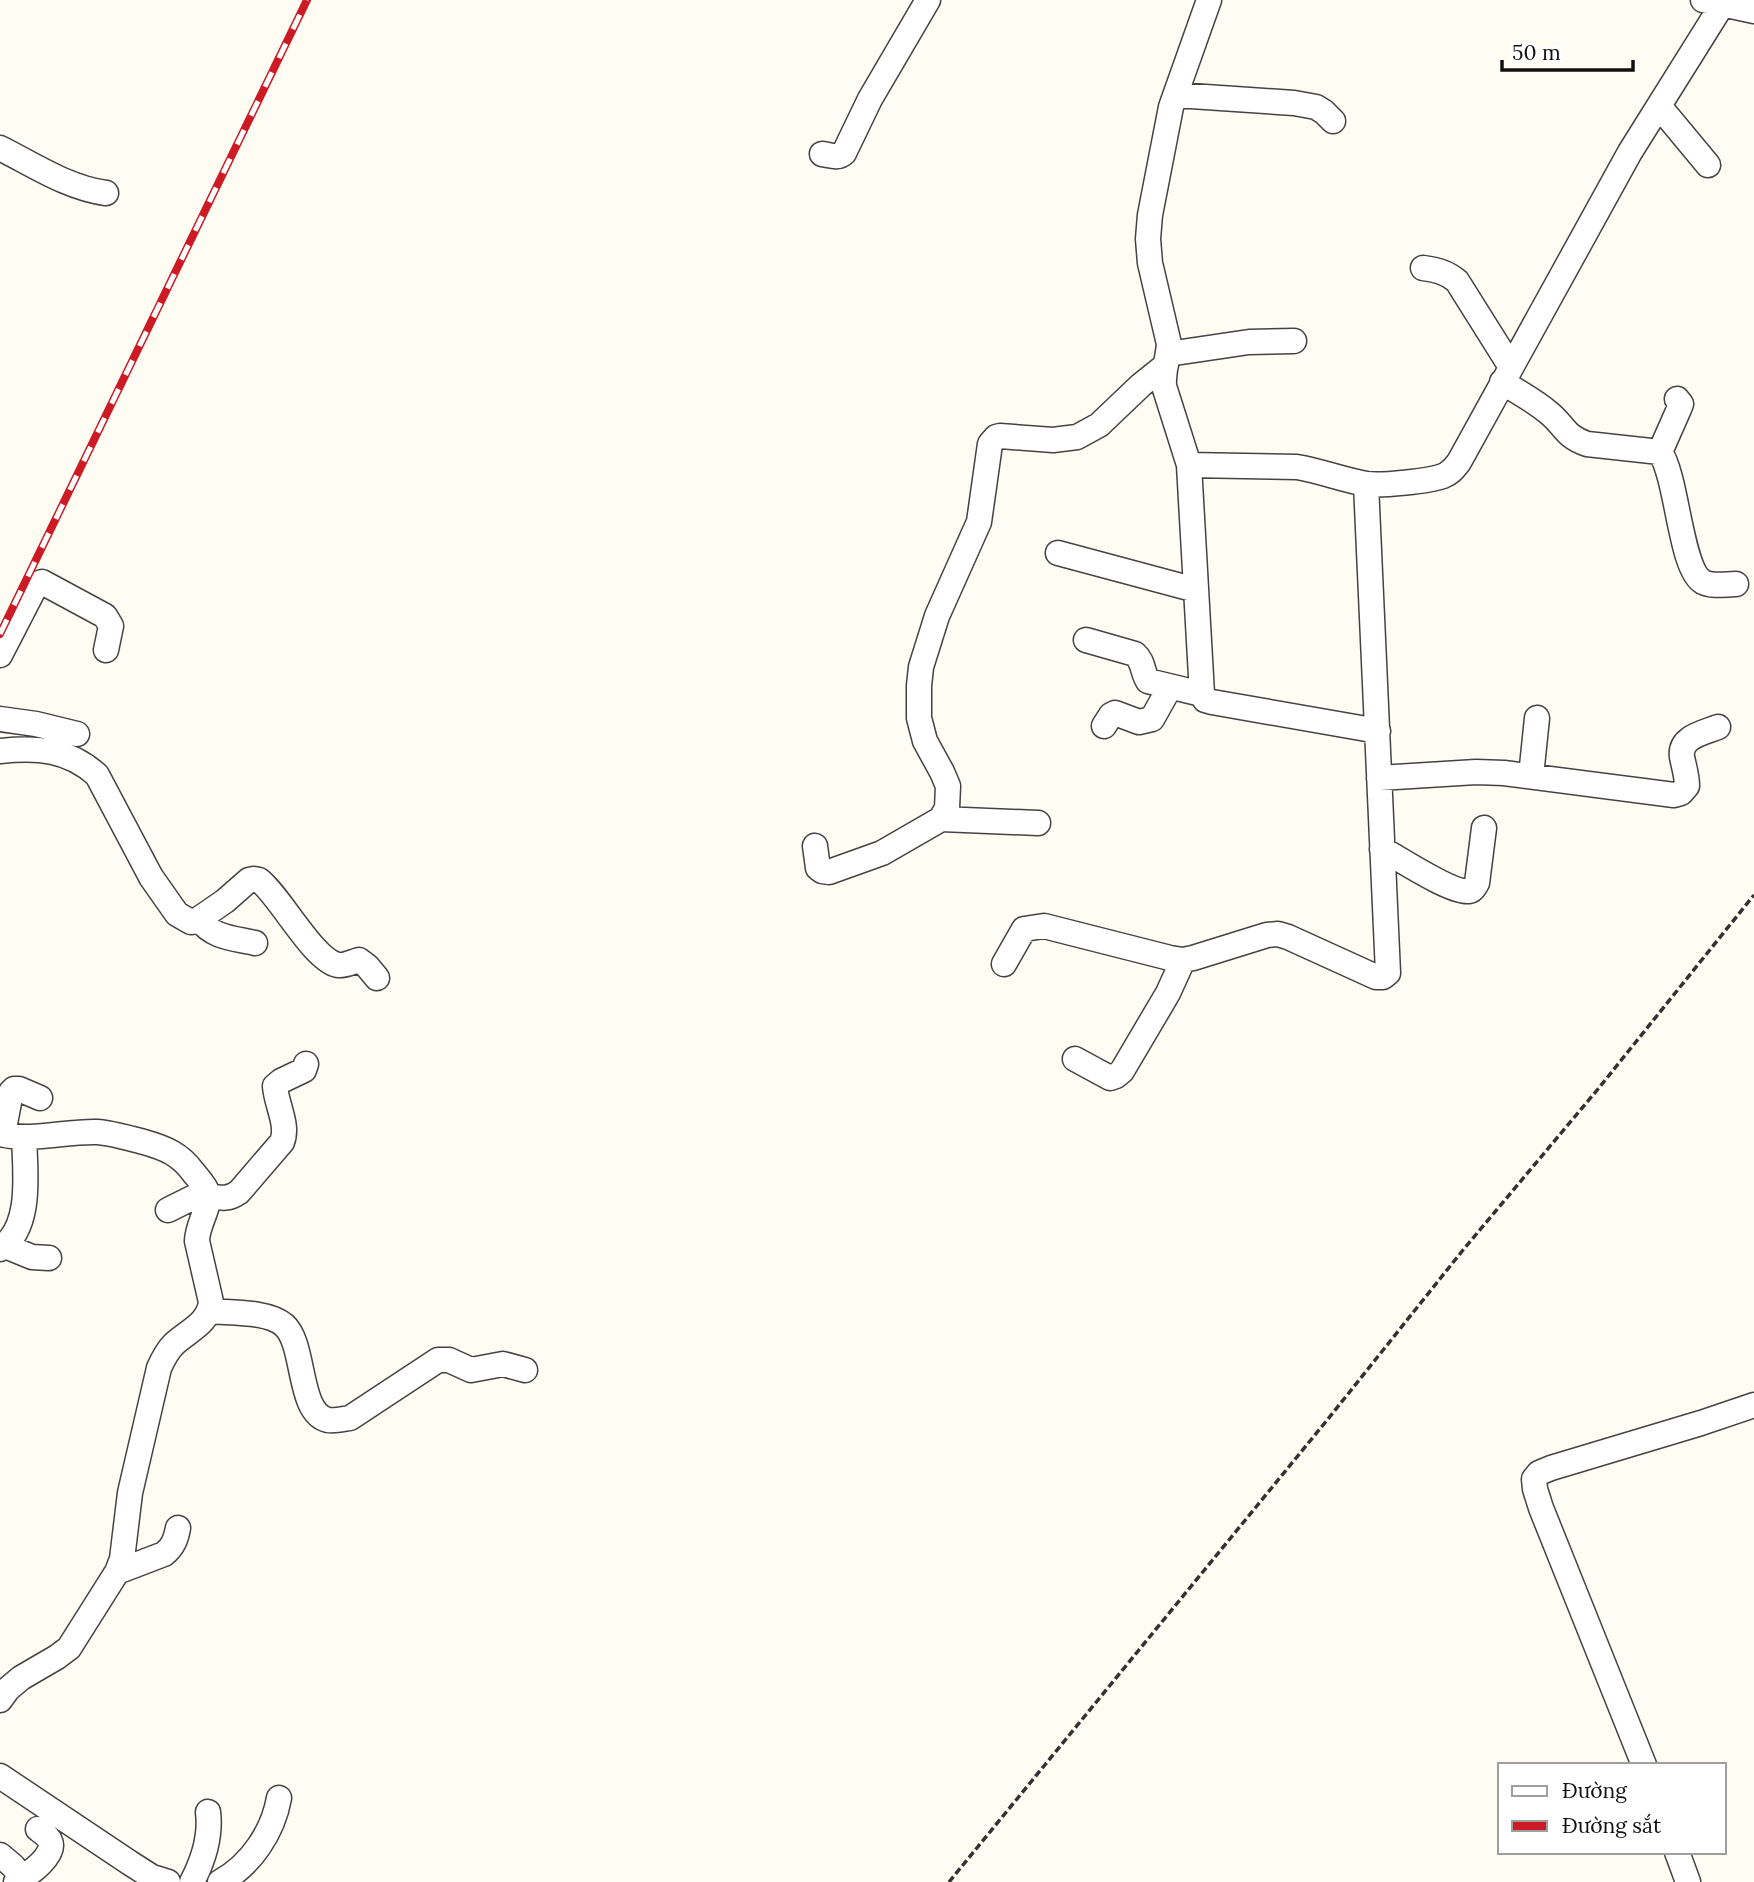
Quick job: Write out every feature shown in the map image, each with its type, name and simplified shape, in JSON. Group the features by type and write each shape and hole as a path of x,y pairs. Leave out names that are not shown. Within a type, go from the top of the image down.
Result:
{"street":[{"path":"822,154 841,156 844,153 870,99 928,0"},
{"path":"1209,0 1166,130 1148,239 1150,263 1169,344 1163,376 1164,386 1189,465 1202,694 1212,702 1378,732"},
{"path":"1189,465 1297,467 1380,485 1442,477 1452,472 1630,152 1659,106 1712,2 1754,11"},
{"path":"1176,95 1294,103 1316,107 1333,121"},
{"path":"1659,106 1708,165"},
{"path":"0,148 72,185 106,193"},
{"path":"1423,268 1440,271 1457,281 1507,374 1547,411 1567,434 1587,444 1660,452"},
{"path":"942,819 947,808 948,786 925,741 919,718 921,667 936,616 979,522 990,444 1000,436 1053,440 1077,437 1099,425 1167,360 1250,342 1294,341"},
{"path":"1660,452 1681,404 1678,399"},
{"path":"1660,452 1674,491 1684,542 1697,576 1711,584 1736,584"},
{"path":"1003,964 1024,929 1044,926 1183,960 1267,934 1278,934 1376,977 1383,977 1388,973 1366,484"},
{"path":"1058,554 1196,590"},
{"path":"0,655 37,584 42,582 105,616 111,626 106,650"},
{"path":"1086,640 1135,654 1143,664 1148,681 1202,694"},
{"path":"1104,726 1115,713 1139,722 1152,719 1170,687"},
{"path":"1531,776 1537,718"},
{"path":"0,719 77,734"},
{"path":"1379,778 1504,772 1674,795 1681,793 1687,786 1681,753 1684,744 1689,738 1718,727"},
{"path":"0,751 19,749 68,755 97,775 151,877 177,914 191,922 199,919 250,880 259,880 289,918 329,961 341,966 359,960 377,978"},
{"path":"815,846 818,868 829,872 882,853 942,819 1038,823"},
{"path":"1382,849 1435,880 1458,890 1468,891 1477,883 1484,828"},
{"path":"199,919 213,933 255,943"},
{"path":"1075,1059 1110,1078 1122,1071 1168,993 1183,960"},
{"path":"168,1210 207,1194 226,1199 239,1192 285,1136 275,1086 304,1070 306,1064"},
{"path":"40,1098 19,1089 11,1092 9,1135 26,1200 15,1232 3,1248 32,1257 49,1258"},
{"path":"0,1700 21,1678 69,1648 117,1572 122,1559 130,1493 159,1368 165,1354 174,1344 204,1320 210,1311 211,1302 197,1241 207,1194 186,1162 162,1147 107,1133 9,1135"},
{"path":"210,1311 255,1314 277,1320 286,1326 293,1340 309,1399 317,1414 326,1419 350,1418 439,1360 449,1360 471,1370 502,1364 525,1370"},
{"path":"1643,1763 1541,1508 1534,1479 1539,1473 1551,1468 1754,1405"},
{"path":"117,1572 164,1554 175,1541 178,1528"},
{"path":"0,1776 152,1877 168,1882"},
{"path":"220,1882 244,1864 258,1848 276,1814 279,1798"},
{"path":"192,1882 209,1832 208,1812"},
{"path":"17,1880 37,1867 51,1847 51,1842 38,1829"},
{"path":"0,1854 18,1873 17,1880"},
{"path":"1678,1854 1688,1882"}],"path":[{"path":"949,1882 1754,895"}],"railway":[{"path":"0,634 307,0"}]}
